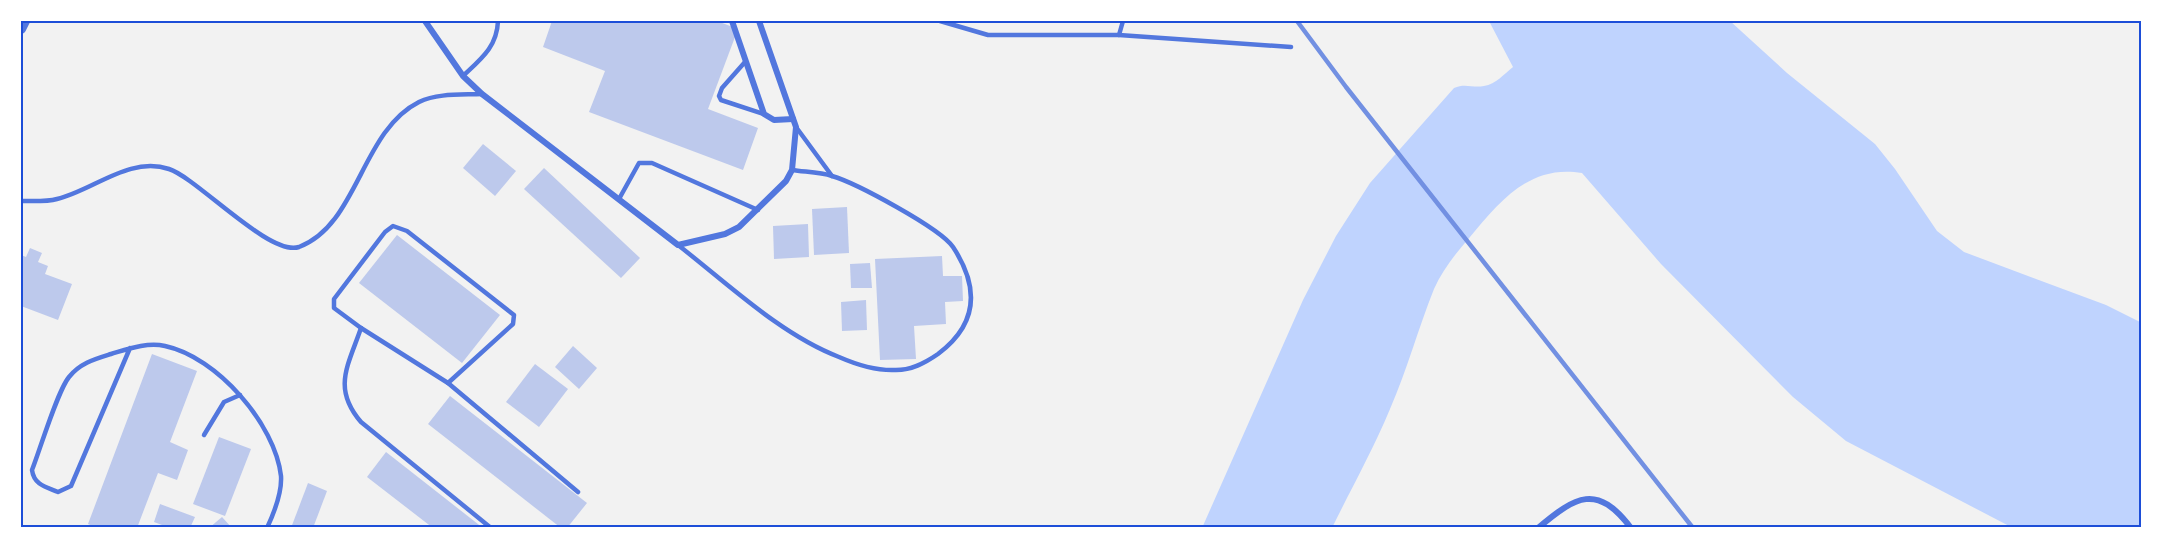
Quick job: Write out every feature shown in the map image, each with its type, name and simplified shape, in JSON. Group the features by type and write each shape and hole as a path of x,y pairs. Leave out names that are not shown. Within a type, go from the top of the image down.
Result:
{"street":[{"path":"21,29 25,21"},
{"path":"424,21 463,76 482,94 678,245 725,234 739,227 786,181 792,170 796,127 759,21"},
{"path":"732,21 764,114 774,120 793,119"},
{"path":"1538,528 1574,503 1597,498 1608,503 1630,528"}],"lane":[{"path":"463,76 488,53 497,36 498,21"},
{"path":"940,21 988,35 1119,35 1291,47"},
{"path":"1119,35 1124,21"},
{"path":"745,62 722,88 721,100 764,114"},
{"path":"21,201 57,199 141,167 170,169 244,224 287,247 299,247 325,229 336,216 375,146 402,115 419,102 432,98 482,94"},
{"path":"796,127 832,176"},
{"path":"619,199 639,163 652,163 758,210"},
{"path":"678,245 790,332 840,358 881,369 896,370 924,364 958,338 969,318 971,298 965,268 952,245 939,233 901,210 832,176 792,170"},
{"path":"448,383 513,324 514,315 407,231 393,226 385,231 334,299 334,308 361,328 448,383 578,492"},
{"path":"361,328 346,371 344,391 348,407 361,422 491,528"},
{"path":"130,348 71,486 58,492 37,484 32,471 68,378 85,362 130,348 165,346 184,353 225,380 240,395 266,430 278,460 281,478 276,504 267,528"},
{"path":"204,435 224,402 240,395"}],"water":[{"path":"1489,21 1730,21 1787,73 1875,144 1937,231 1964,252 2106,305 2142,323 2142,528 2013,528 1846,441 1793,397 1661,264 1582,173 1563,172 1547,174 1518,188 1481,224 1446,268 1434,289 1402,379 1383,424 1332,528 1202,528 1303,300 1336,236 1370,183 1454,88 1488,85 1513,67"}],"building":[{"path":"552,21 717,21 738,29 708,109 758,128 743,170 589,112 605,71 543,47"},
{"path":"483,144 516,171 495,196 463,168"},
{"path":"544,168 640,258 621,278 524,189"},
{"path":"847,207 849,253 814,255 812,209"},
{"path":"808,224 809,257 774,259 773,226"},
{"path":"397,235 500,315 462,363 359,283"},
{"path":"30,248 42,253 38,262 48,266 45,274 72,284 58,320 21,306 21,255 26,257"},
{"path":"942,256 943,276 962,276 963,301 945,302 946,324 914,326 916,359 880,360 875,259"},
{"path":"870,263 872,288 851,288 850,264"},
{"path":"866,300 867,330 842,331 841,302"},
{"path":"573,346 597,368 579,389 555,367"},
{"path":"152,354 197,371 170,442 188,450 177,480 158,473 137,528 97,528 88,524"},
{"path":"535,364 568,389 539,427 506,402"},
{"path":"450,396 587,503 567,528 561,528 428,424"},
{"path":"219,437 251,449 225,516 193,504"},
{"path":"386,452 483,528 433,528 367,477"},
{"path":"308,483 327,491 313,528 291,528"},
{"path":"160,504 195,517 190,528 170,528 154,522"},
{"path":"222,517 232,528 209,528"}],"railway":[{"path":"1297,21 1346,87 1693,528"}]}
